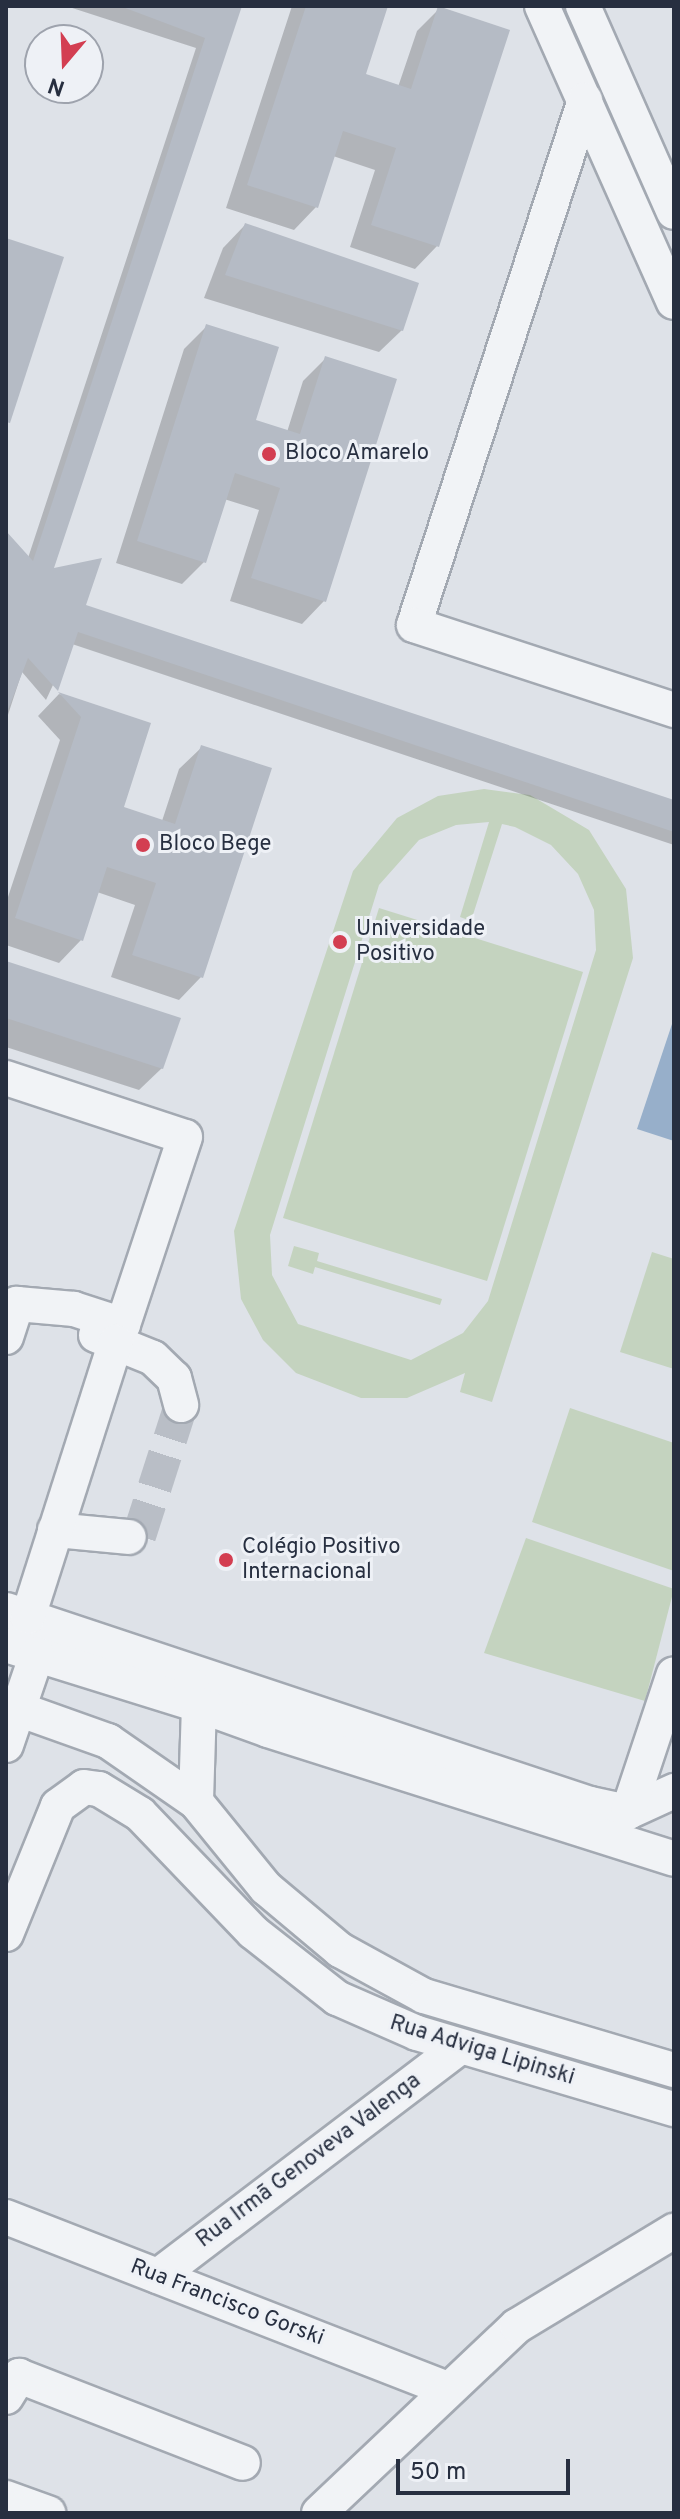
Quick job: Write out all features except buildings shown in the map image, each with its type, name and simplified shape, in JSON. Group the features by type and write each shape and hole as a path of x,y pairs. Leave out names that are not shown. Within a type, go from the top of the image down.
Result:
{"street":[{"path":"542,6 674,302"},
{"path":"583,6 674,212"},
{"path":"585,100 414,625 674,710"},
{"path":"622,184 654,170"},
{"path":"6,1078 185,1137 123,1325 74,1309 12,1302"},
{"path":"6,1337 12,1302"},
{"path":"12,1302 153,1358 174,1378 181,1405"},
{"path":"116,1342 55,1530 17,1614 628,1812 674,1791"},
{"path":"55,1530 129,1537"},
{"path":"6,1745 18,1709 22,1649 674,1859"},
{"path":"185,1669 199,1705 196,1802"},
{"path":"628,1812 674,1674"},
{"path":"18,1709 108,1741 196,1802 303,1923 383,1976 424,1996 674,2070"},
{"name":"Rua Adviga Lipinski","path":"6,1934 50,1819 84,1787 118,1797 140,1814 312,1982 377,2018 460,2047 674,2109"},
{"name":"Rua Irmã Genoveva Valenga","path":"158,2276 460,2047"},
{"name":"Rua Francisco Gorski","path":"6,2217 448,2389"},
{"path":"319,2513 525,2320 674,2231"},
{"path":"6,2397 19,2376 243,2463"},
{"path":"6,2498 48,2513"}],"green space":[{"path":"484,789 530,795 589,830 626,889 633,958 492,1402 460,1392 465,1373 407,1398 361,1398 296,1373 263,1340 241,1299 234,1231 353,871 397,818 438,796","holes":["489,822 460,917 471,921 502,824 515,827 551,845 578,874 594,910 596,950 488,1301 463,1333 411,1360 298,1324 272,1275 270,1235 379,885 419,840 456,825"]},
{"path":"379,908 583,972 487,1281 283,1218"},
{"path":"294,1246 319,1253 317,1261 442,1299 440,1305 315,1267 313,1274 288,1266"},
{"path":"652,1252 674,1259 674,1369 620,1352"},
{"path":"570,1408 674,1443 674,1571 532,1522"},
{"path":"526,1538 674,1589 645,1701 484,1653"}],"water":[{"path":"674,1018 674,1141 637,1129"}],"tunnel":[{"path":"129,1537 139,1536 181,1405"}],"place":[{"name":"Bloco Amarelo","path":"269,454"},
{"name":"Bloco Bege","path":"143,845"},
{"name":"Universidade Positivo","path":"340,942"},
{"name":"Colégio Positivo Internacional","path":"226,1560"}]}
